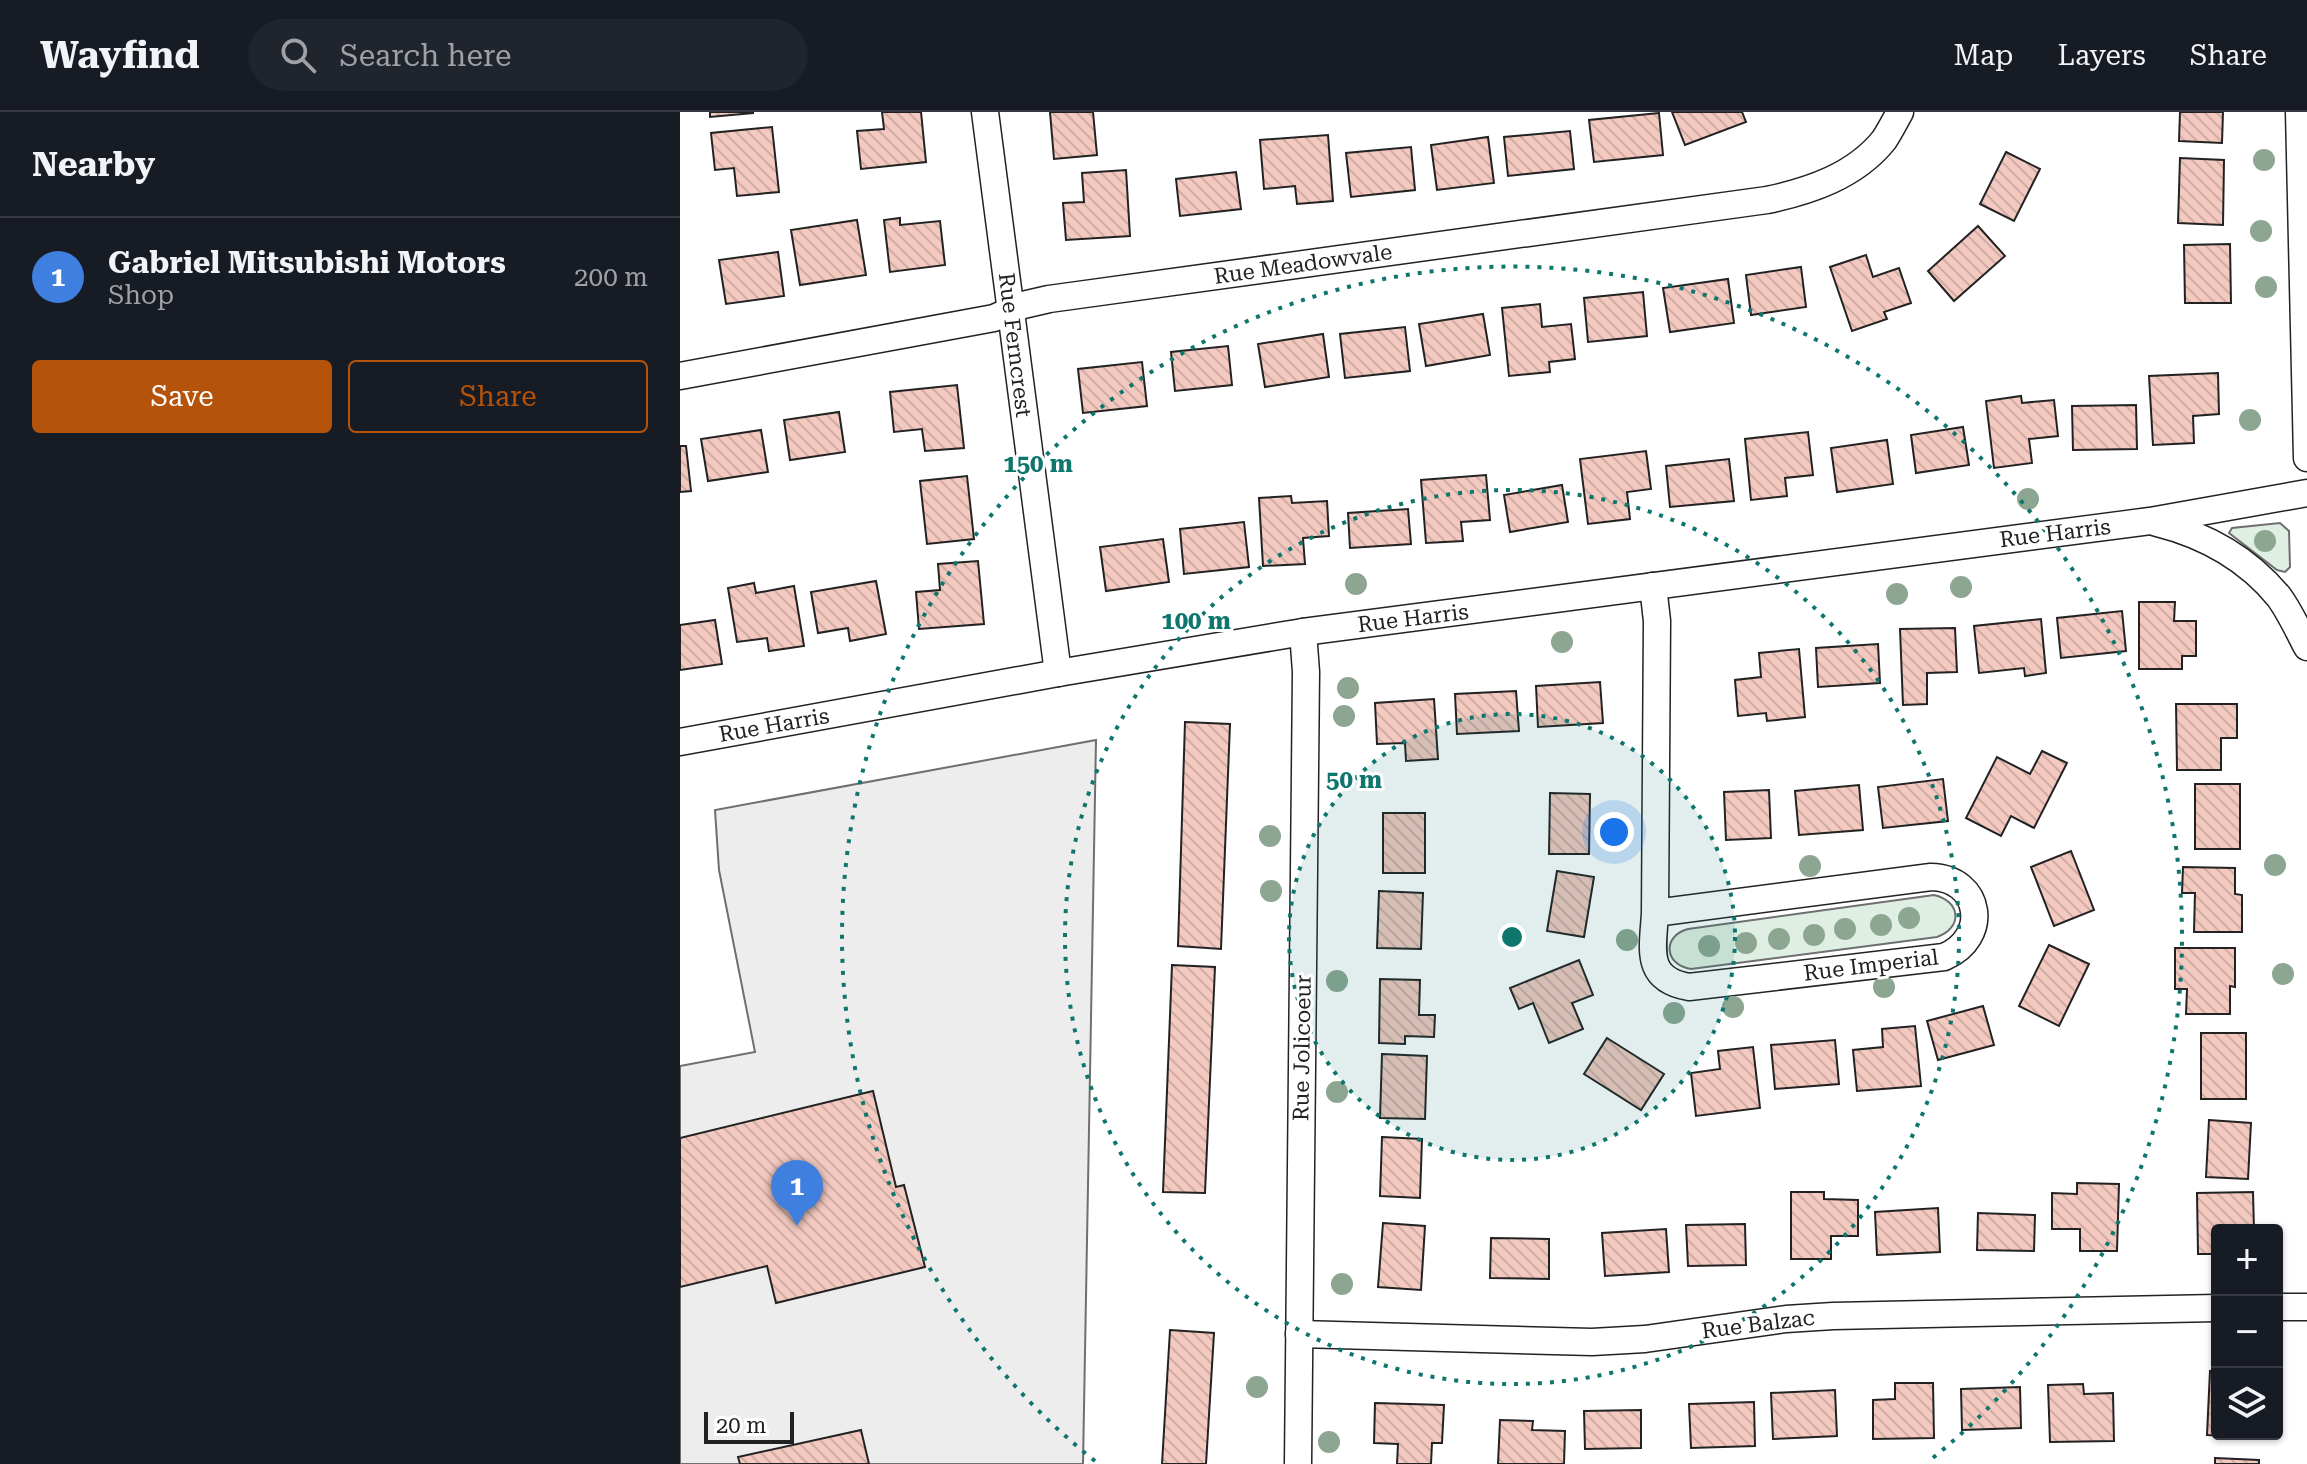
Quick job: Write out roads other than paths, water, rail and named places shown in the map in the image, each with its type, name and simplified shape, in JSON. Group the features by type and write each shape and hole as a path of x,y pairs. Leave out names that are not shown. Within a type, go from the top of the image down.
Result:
{"street":[{"name":"Rue Ferncrest","path":"985,112 1058,673"},
{"name":"Rue Meadowvale","path":"680,376 994,318 1023,305 1049,299 1780,198 1805,192 1861,162 1884,139 1900,112"},
{"path":"2299,112 2307,458"},
{"name":"Rue Harris","path":"680,742 1303,632 2150,521 2307,493"},
{"name":"Rue Harris","path":"2150,521 2196,534 2243,562 2280,599 2307,647"},
{"name":"Rue Imperial","path":"1653,586 1657,621 1652,956 1665,979 1689,987 1944,957 1964,944 1974,924 1975,911 1964,890 1954,881 1942,877 1655,913"},
{"name":"Rue Jolicoeur","path":"1298,1464 1306,688 1303,632"},
{"path":"2283,1307 2307,1307"},
{"name":"Rue Balzac","path":"1299,1334 1592,1342 1645,1339 1786,1319 1833,1316 2211,1308"}],"place":[{"name":"Gabriel Mitsubishi Motors","path":"797,1226"}]}
